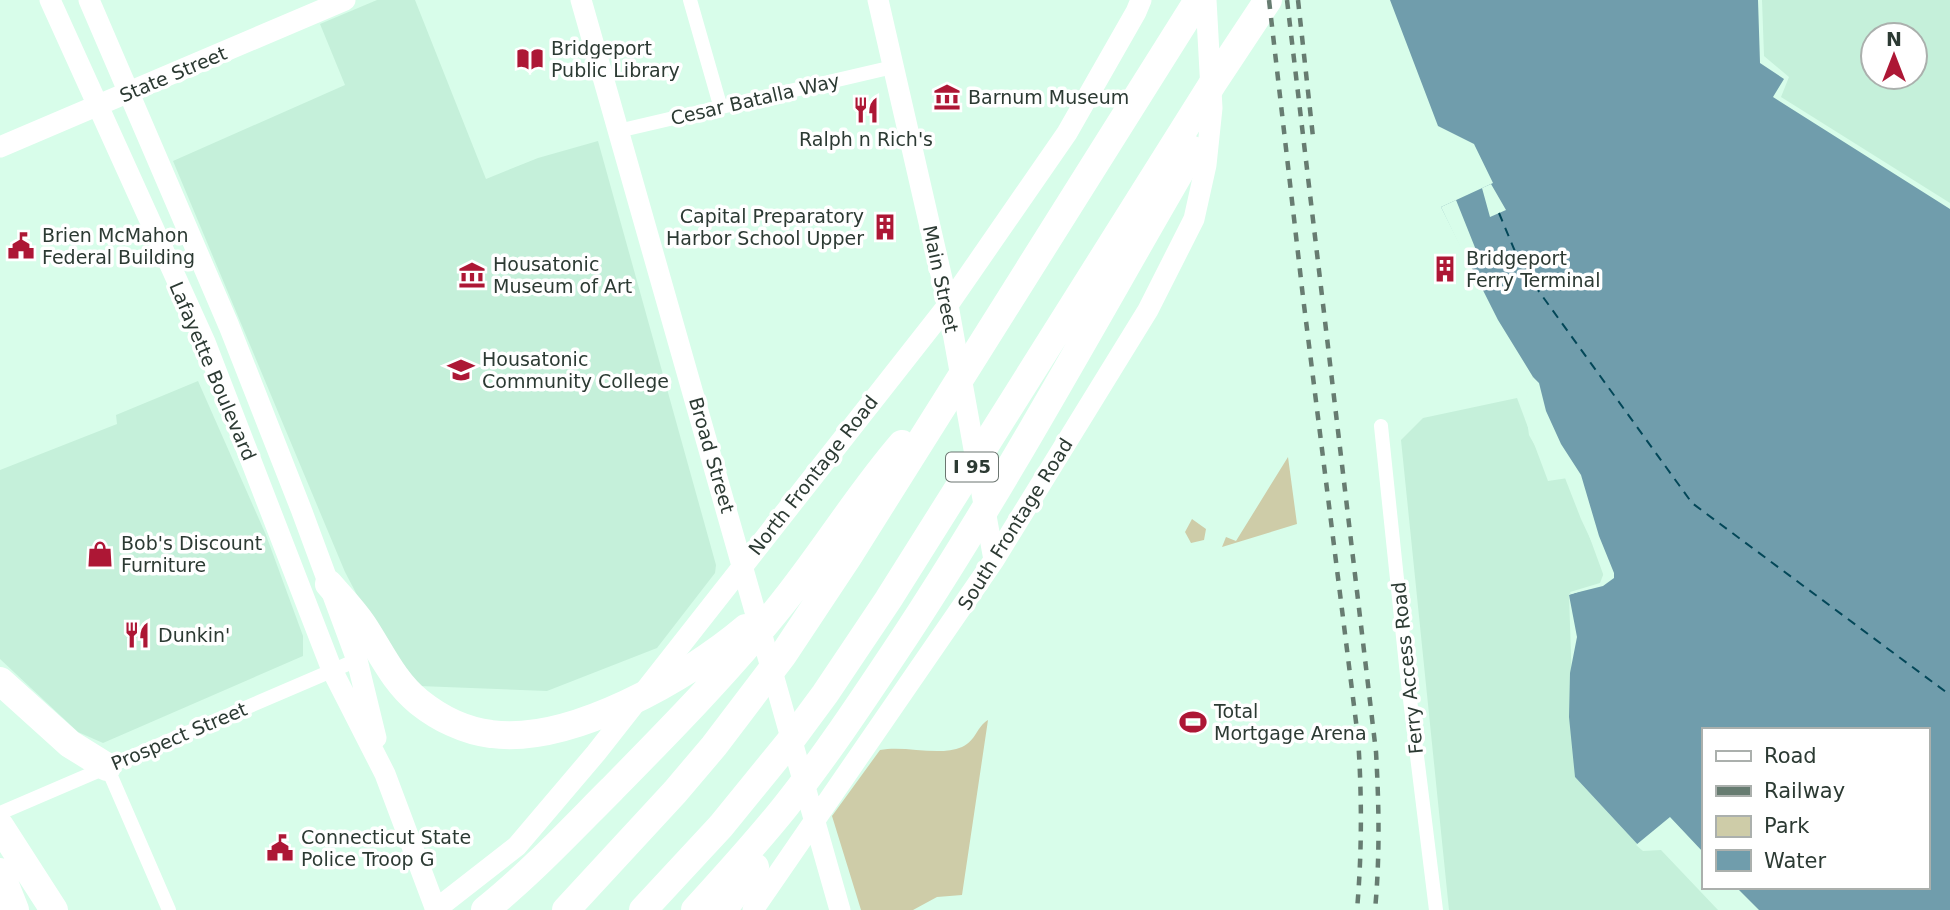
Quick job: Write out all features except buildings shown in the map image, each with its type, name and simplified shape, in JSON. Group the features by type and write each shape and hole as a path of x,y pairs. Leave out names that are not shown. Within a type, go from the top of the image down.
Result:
{"highway":[{"name":"I 95","path":"566,910 636,836 714,746 783,655 829,587 1198,0"},
{"name":"I 95","path":"643,910 690,861 757,783 851,656 1268,0"},
{"path":"738,903 782,828 928,601 1010,467 1247,57 1276,0"},
{"path":"485,910 545,856 683,716 759,631 826,546 885,463 970,364"},
{"path":"329,584 362,623 391,671 408,693 429,710 453,723 493,735 522,735 551,731 594,716 666,682 722,646 765,611 826,546"},
{"path":"0,681 70,744 107,767"},
{"path":"695,910 777,817 853,715"},
{"path":"2,825 54,910"},
{"path":"547,910 636,836"},
{"path":"0,872 15,910"}],"main road":[{"name":"Lafayette Boulevard","path":"50,0 205,342 332,670 385,774"},
{"name":"Lafayette Boulevard","path":"89,0 229,326 301,509 357,660 385,774"},
{"name":"State Street","path":"0,147 345,0"},
{"name":"Broad Street","path":"581,0 840,910"},
{"name":"Main Street","path":"878,0 948,305 994,560"},
{"name":"North Frontage Road","path":"436,910 517,846 596,752 948,305 1067,133 1141,0"},
{"name":"South Frontage Road","path":"738,903 816,821 994,560 1148,310 1194,219 1206,165 1212,108 1206,0"},
{"path":"205,342 229,326"},
{"path":"275,522 301,509"},
{"path":"385,774 436,910"}],"street":[{"path":"690,0 720,106"},
{"name":"Cesar Batalla Way","path":"618,131 893,68"},
{"name":"Ferry Access Road","path":"1381,426 1407,675 1436,910"},
{"name":"Prospect Street","path":"2,825 107,767 357,660"},
{"path":"107,767 169,910"}],"shaded area":[{"name":"Housatonic Community College","path":"377,0 415,0 486,179 538,158 598,141 716,565 715,573 657,648 547,691 419,686 367,614 345,572 173,161 345,85 320,24"},
{"path":"1762,0 1950,0 1950,203 1781,97 1789,77 1764,56"},
{"path":"198,381 266,535 303,636 303,656 103,743 78,732 0,659 0,470 117,424 116,415"},
{"path":"1517,398 1548,481 1568,478 1606,582 1569,594 1575,777 1640,847 1662,847 1723,910 1449,910 1401,440 1423,418"}],"green space":[{"path":"1288,457 1297,524 1222,547 1226,537 1236,541"},
{"path":"1192,519 1206,529 1204,540 1191,543 1185,532"},
{"path":"988,720 962,895 937,897 913,910 861,910 832,816 880,750 953,750 967,744"}],"water":[{"path":"1390,0 1758,0 1760,63 1784,79 1773,97 1950,209 1950,910 1723,910 1703,889 1929,889 1929,728 1702,728 1702,888 1662,847 1640,847 1575,777 1569,717 1570,673 1577,637 1569,595 1604,583 1609,570 1569,477 1557,478 1531,391 1533,377 1498,320 1441,207 1493,183 1474,144 1438,126"}],"pier":[{"path":"1491,184 1506,210 1490,217 1482,188"},
{"path":"1456,200 1480,260 1469,265 1441,207"},
{"path":"1533,377 1539,383 1546,411 1561,444 1581,475 1599,536 1614,573 1614,578 1603,586 1571,594 1570,592 1600,583 1605,570 1565,478 1553,478 1529,435 1525,406 1529,383"},
{"path":"1670,817 1702,851 1702,889 1738,889 1759,910 1718,910 1661,850 1643,851 1636,845"}],"ferry route":[{"path":"1499,213 1522,268 1692,503 1950,695"}],"railway":[{"path":"1269,0 1358,738 1361,824 1357,910"},
{"path":"1287,0 1376,752 1378,870 1375,910"},
{"path":"1298,0 1313,137"}],"place":[{"name":"Bridgeport Public Library","path":"530,59"},
{"name":"Barnum Museum","path":"947,97"},
{"name":"Ralph n Rich's","path":"866,110"},
{"name":"Capital Preparatory Harbor School Upper","path":"885,227"},
{"name":"Brien McMahon Federal Building","path":"21,246"},
{"name":"Bridgeport Ferry Terminal","path":"1445,269"},
{"name":"Housatonic Museum of Art","path":"472,275"},
{"name":"Housatonic Community College","path":"461,370"},
{"name":"Bob's Discount Furniture","path":"100,554"},
{"name":"Dunkin'","path":"137,635"},
{"name":"Total Mortgage Arena","path":"1193,722"},
{"name":"Connecticut State Police Troop G","path":"280,848"}]}
